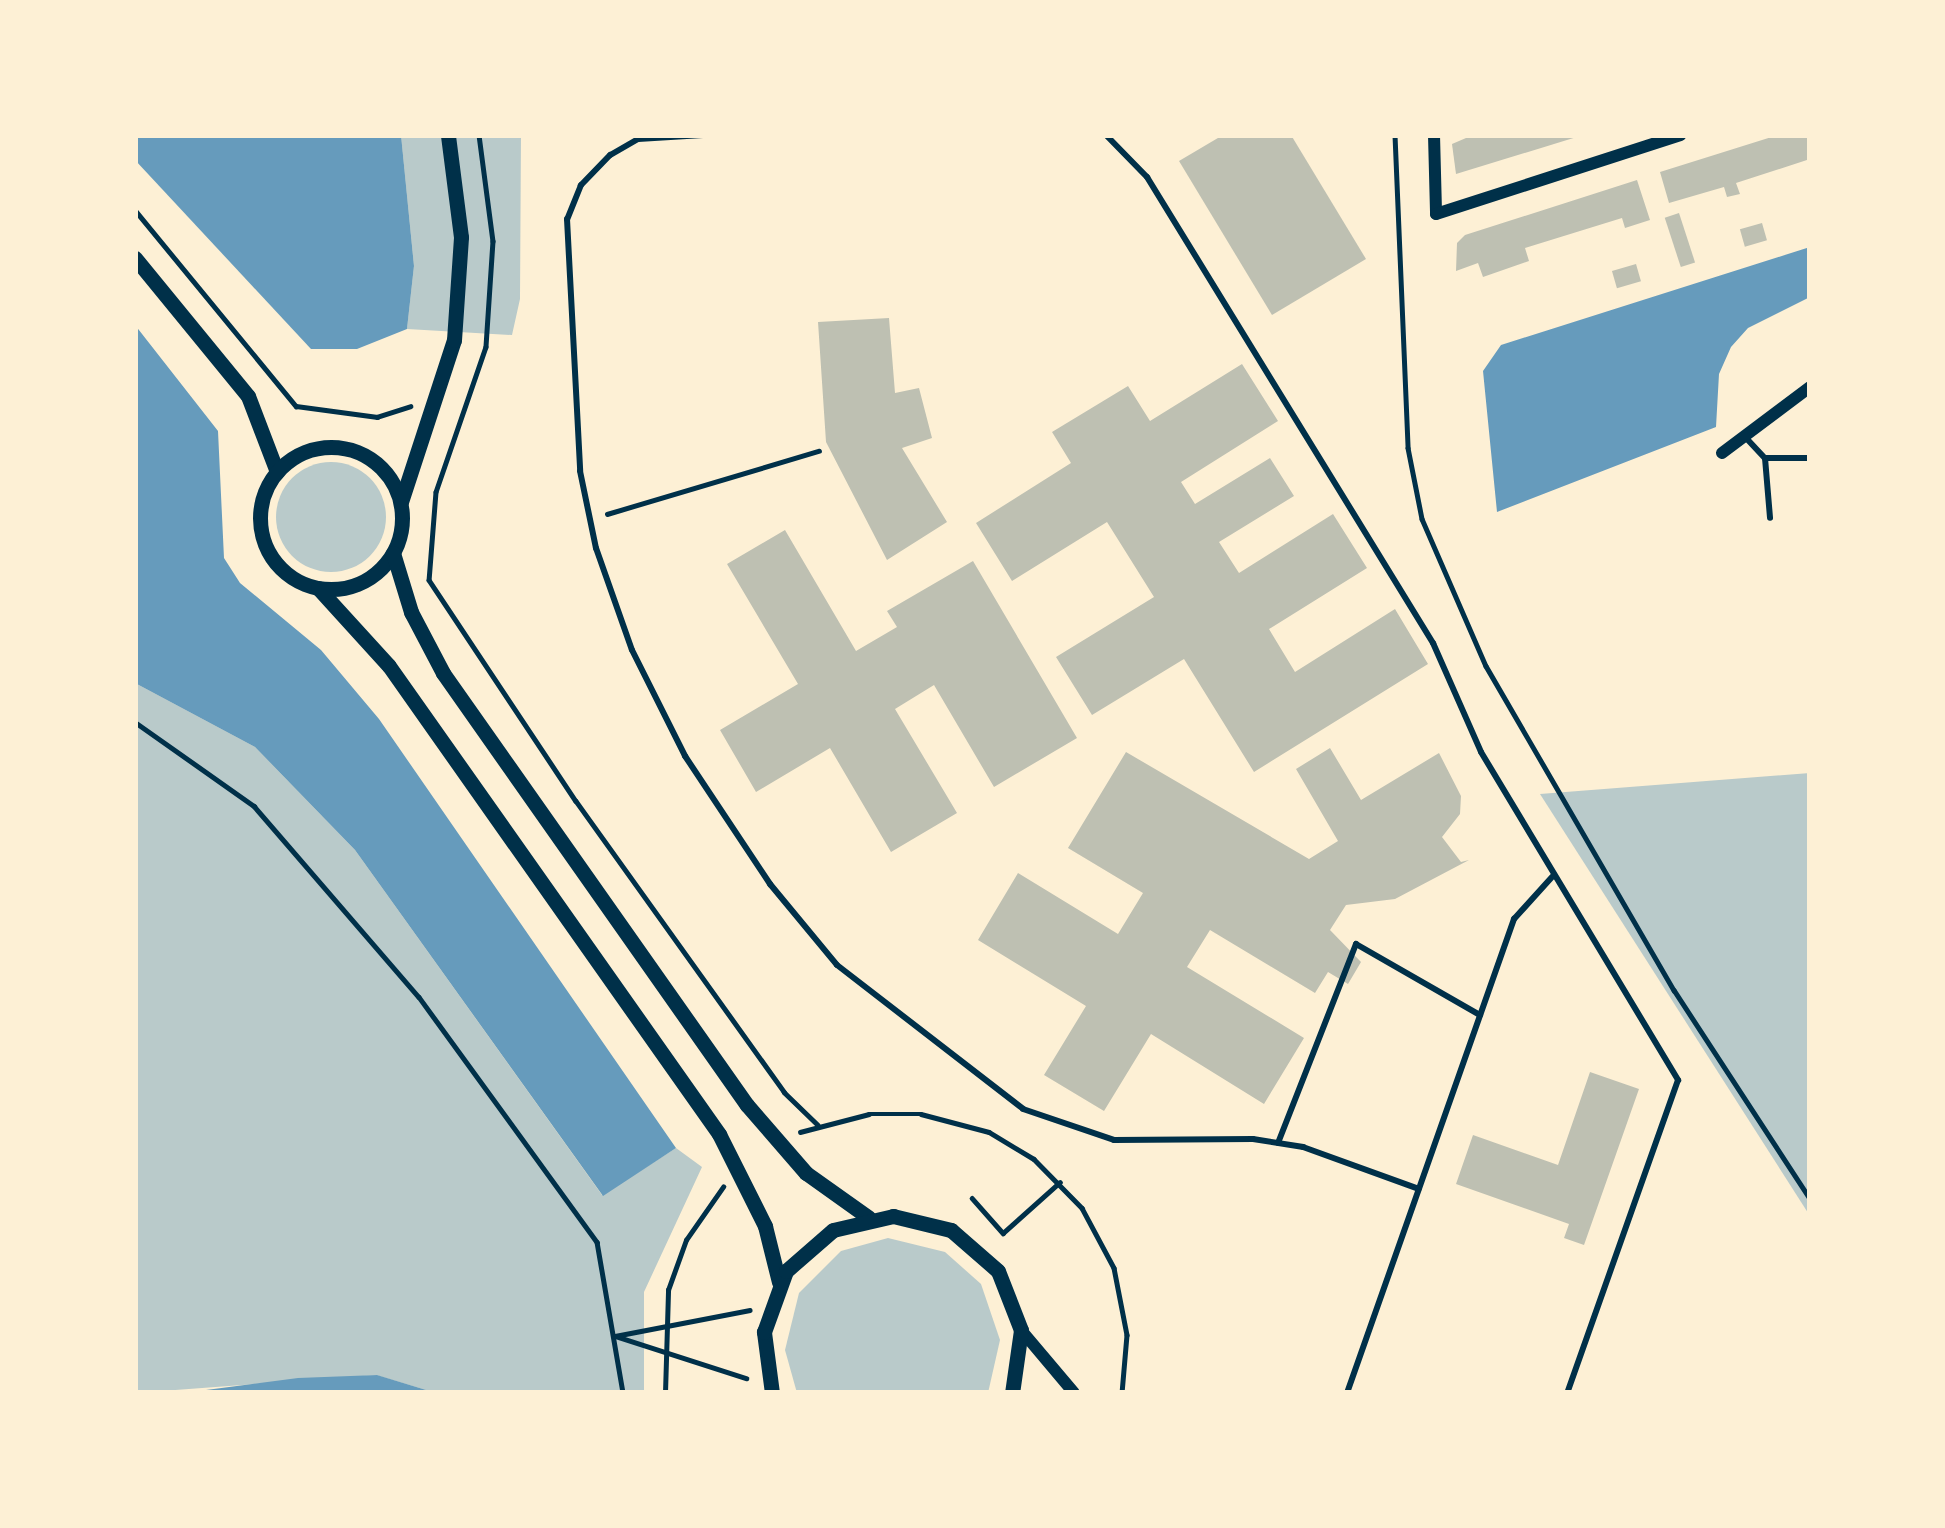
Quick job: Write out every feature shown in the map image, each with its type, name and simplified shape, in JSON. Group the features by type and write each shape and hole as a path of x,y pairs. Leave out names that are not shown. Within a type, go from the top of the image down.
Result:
{"street":[{"path":"448,135 460,202 460,290 434,417 400,505 393,553 411,612 453,689 747,1105 806,1173 869,1218"},
{"path":"1434,135 1436,214 1682,135"},
{"path":"135,258 248,396 277,472"},
{"path":"1722,453 1810,387"},
{"path":"400,505 381,468 344,448 302,453 277,472 261,506 264,542 285,572 318,588 389,666 719,1134 765,1226 779,1282"},
{"path":"318,588 361,582 393,553"},
{"path":"771,1391 763,1346 779,1282 812,1244 869,1218 929,1221 972,1244 1005,1282 1021,1330 1074,1393"},
{"path":"1012,1393 1021,1330"}],"lane":[{"path":"703,135 638,139 610,155 581,185 567,219 580,471 590,519 632,650 685,756 770,884 836,965 1023,1109 1114,1140 1278,1143 1419,1189"},
{"path":"1106,135 1147,177 1433,643 1481,752 1678,1080 1567,1393"},
{"path":"1744,436 1765,458 1770,518"},
{"path":"1765,458 1810,458"},
{"path":"1347,1393 1514,919 1552,876"},
{"path":"1278,1143 1356,944 1480,1015"}],"path":[{"path":"479,135 489,175 491,298 477,390 432,514 427,564 436,598 784,1092 818,1126"},
{"path":"1395,135 1408,448 1422,519 1486,666 1674,990 1810,1199"},
{"path":"135,210 296,406 376,417 406,405 462,427"},
{"path":"590,519 819,452"},
{"path":"135,722 254,806 419,997 597,1242 623,1393"},
{"path":"972,1198 1003,1233 1060,1182"},
{"path":"615,1336 770,1304"},
{"path":"615,1336 771,1391"}],"shaded area":[{"path":"401,135 521,135 520,299 512,335 407,329 414,266"},
{"path":"331,462 352,466 370,478 382,496 386,517 382,538 370,556 352,568 331,572 310,568 292,556 280,538 276,517 280,496 292,478 310,466"},
{"path":"135,683 255,747 355,850 602,1195 676,1148 702,1167 644,1292 644,1393 436,1393 376,1375 135,1393"},
{"path":"1810,773 1810,1216 1540,794"},
{"path":"888,1238 945,1252 981,1284 1000,1340 988,1393 797,1393 785,1350 799,1293 841,1251"}],"water":[{"path":"135,135 401,135 414,266 407,329 357,349 311,349 135,160"},
{"path":"1810,247 1810,297 1748,328 1731,347 1719,374 1716,427 1497,512 1483,371 1501,345"},
{"path":"135,325 218,431 224,558 240,583 321,650 379,719 676,1148 603,1196 355,850 255,747 135,683"},
{"path":"377,1375 436,1393 183,1393 298,1378"}],"building":[{"path":"1223,135 1291,135 1366,259 1272,315 1179,161"},
{"path":"1473,135 1580,136 1456,174 1452,144"},
{"path":"1778,135 1810,135 1810,159 1736,183 1740,194 1727,197 1724,187 1669,203 1660,172"},
{"path":"1637,180 1650,220 1625,228 1622,218 1525,248 1529,261 1483,277 1478,263 1456,271 1457,243 1465,235"},
{"path":"1679,213 1695,262 1681,267 1665,218"},
{"path":"1762,223 1767,240 1745,247 1740,229"},
{"path":"1636,264 1641,281 1617,288 1612,271"},
{"path":"889,318 895,393 919,388 932,438 902,448 947,522 887,560 826,442 818,322"},
{"path":"1242,364 1278,421 1181,482 1195,504 1270,458 1294,496 1219,542 1239,573 1333,514 1367,568 1269,629 1295,672 1395,609 1428,664 1254,772 1184,659 1092,715 1056,657 1154,597 1107,522 1012,581 976,523 1071,463 1052,432 1128,386 1150,421"},
{"path":"785,530 856,651 897,627 887,611 973,561 1077,738 994,787 934,685 895,709 957,813 891,852 830,748 756,792 720,730 798,684 727,564"},
{"path":"1330,748 1361,800 1439,753 1461,796 1460,814 1442,837 1461,862 1469,860 1395,899 1346,905 1330,930 1361,962 1348,984 1328,972 1315,993 1210,930 1187,967 1304,1038 1264,1104 1151,1034 1104,1111 1044,1075 1086,1006 978,940 1018,873 1118,934 1143,893 1068,848 1126,752 1309,859 1338,841 1296,769"},
{"path":"1590,1072 1639,1089 1584,1245 1564,1238 1569,1224 1456,1184 1473,1135 1558,1165"}]}
